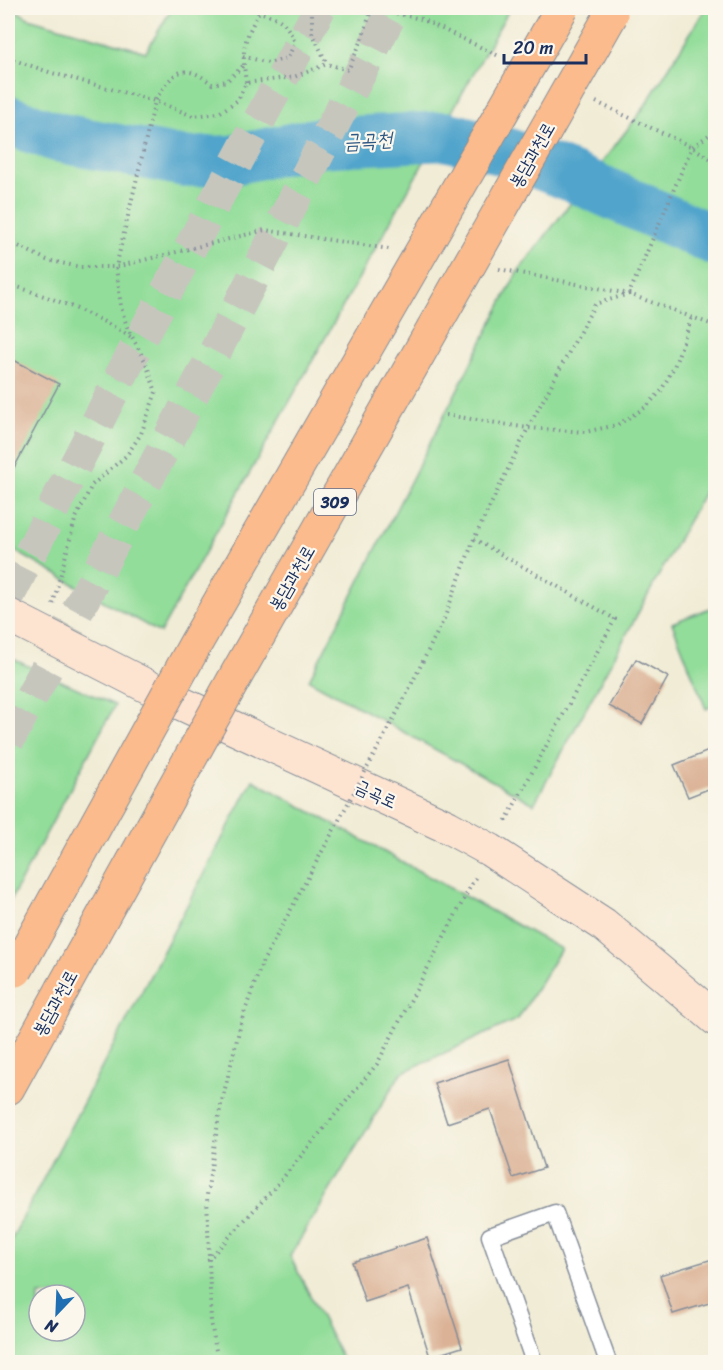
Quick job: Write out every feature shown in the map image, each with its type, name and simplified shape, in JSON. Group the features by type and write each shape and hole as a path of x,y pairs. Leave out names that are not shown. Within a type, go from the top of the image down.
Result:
{"highway":[{"name":"309","path":"12,978 196,643 562,8"},
{"name":"봉담과천로","path":"8,1088 250,651 614,11"}],"main road":[{"name":"금곡로","path":"8,615 178,702 448,827 490,850 603,924 716,1019"}],"lane":[{"path":"534,1362 490,1236 555,1213 608,1362"}],"path":[{"path":"312,8 312,32 327,64"},
{"path":"246,83 294,77 327,64 348,70 361,42 372,8"},
{"path":"8,58 52,73 155,101 193,116 219,113 238,100 246,83 243,56 247,33 260,10 286,24 295,42 288,58 268,63 243,56"},
{"path":"45,634 75,520 92,485 127,455 141,434 156,392 146,363 127,327 121,307 116,267 155,101 170,77 186,71 200,74 212,84 219,83 226,81 244,66"},
{"path":"218,1362 211,1322 207,1195 220,1109 242,1019 262,963 401,705 444,619 474,539 528,428 595,304 629,294 692,147 716,130"},
{"path":"8,241 46,260 80,267 116,267 265,230 396,250"},
{"path":"489,267 629,294 716,326"},
{"path":"8,284 46,296 105,321 133,338"},
{"path":"446,415 528,428 585,432 617,424 646,407 661,391 674,367 693,317"},
{"path":"208,1260 277,1185 378,1064 615,619 474,539"}],"green space":[{"path":"8,8 28,18 146,52 172,8 510,8 160,633 8,547"},
{"path":"706,8 716,8 715,472 534,804 309,680 517,273 643,109"},
{"path":"715,606 715,705 706,709 672,623"},
{"path":"8,657 115,705 8,905"},
{"path":"253,780 561,949 518,1019 401,1073 290,1256 344,1362 8,1362 8,1246"}],"building":[{"path":"8,357 59,384 8,479"},
{"path":"636,659 668,677 642,724 609,706"},
{"path":"716,748 716,786 688,797 674,765"},
{"path":"509,1059 544,1168 513,1178 490,1109 447,1123 434,1083"},
{"path":"427,1238 462,1347 430,1357 408,1288 365,1302 352,1262"},
{"path":"716,1258 716,1301 673,1314 660,1275"}],"waterway":[{"name":"금곡천","path":"8,120 56,137 185,162 232,160 315,143 445,136 495,148 572,177 716,241"}],"tunnel":[{"path":"8,597 124,370 320,8"},
{"path":"8,741 206,369 394,8"}]}
